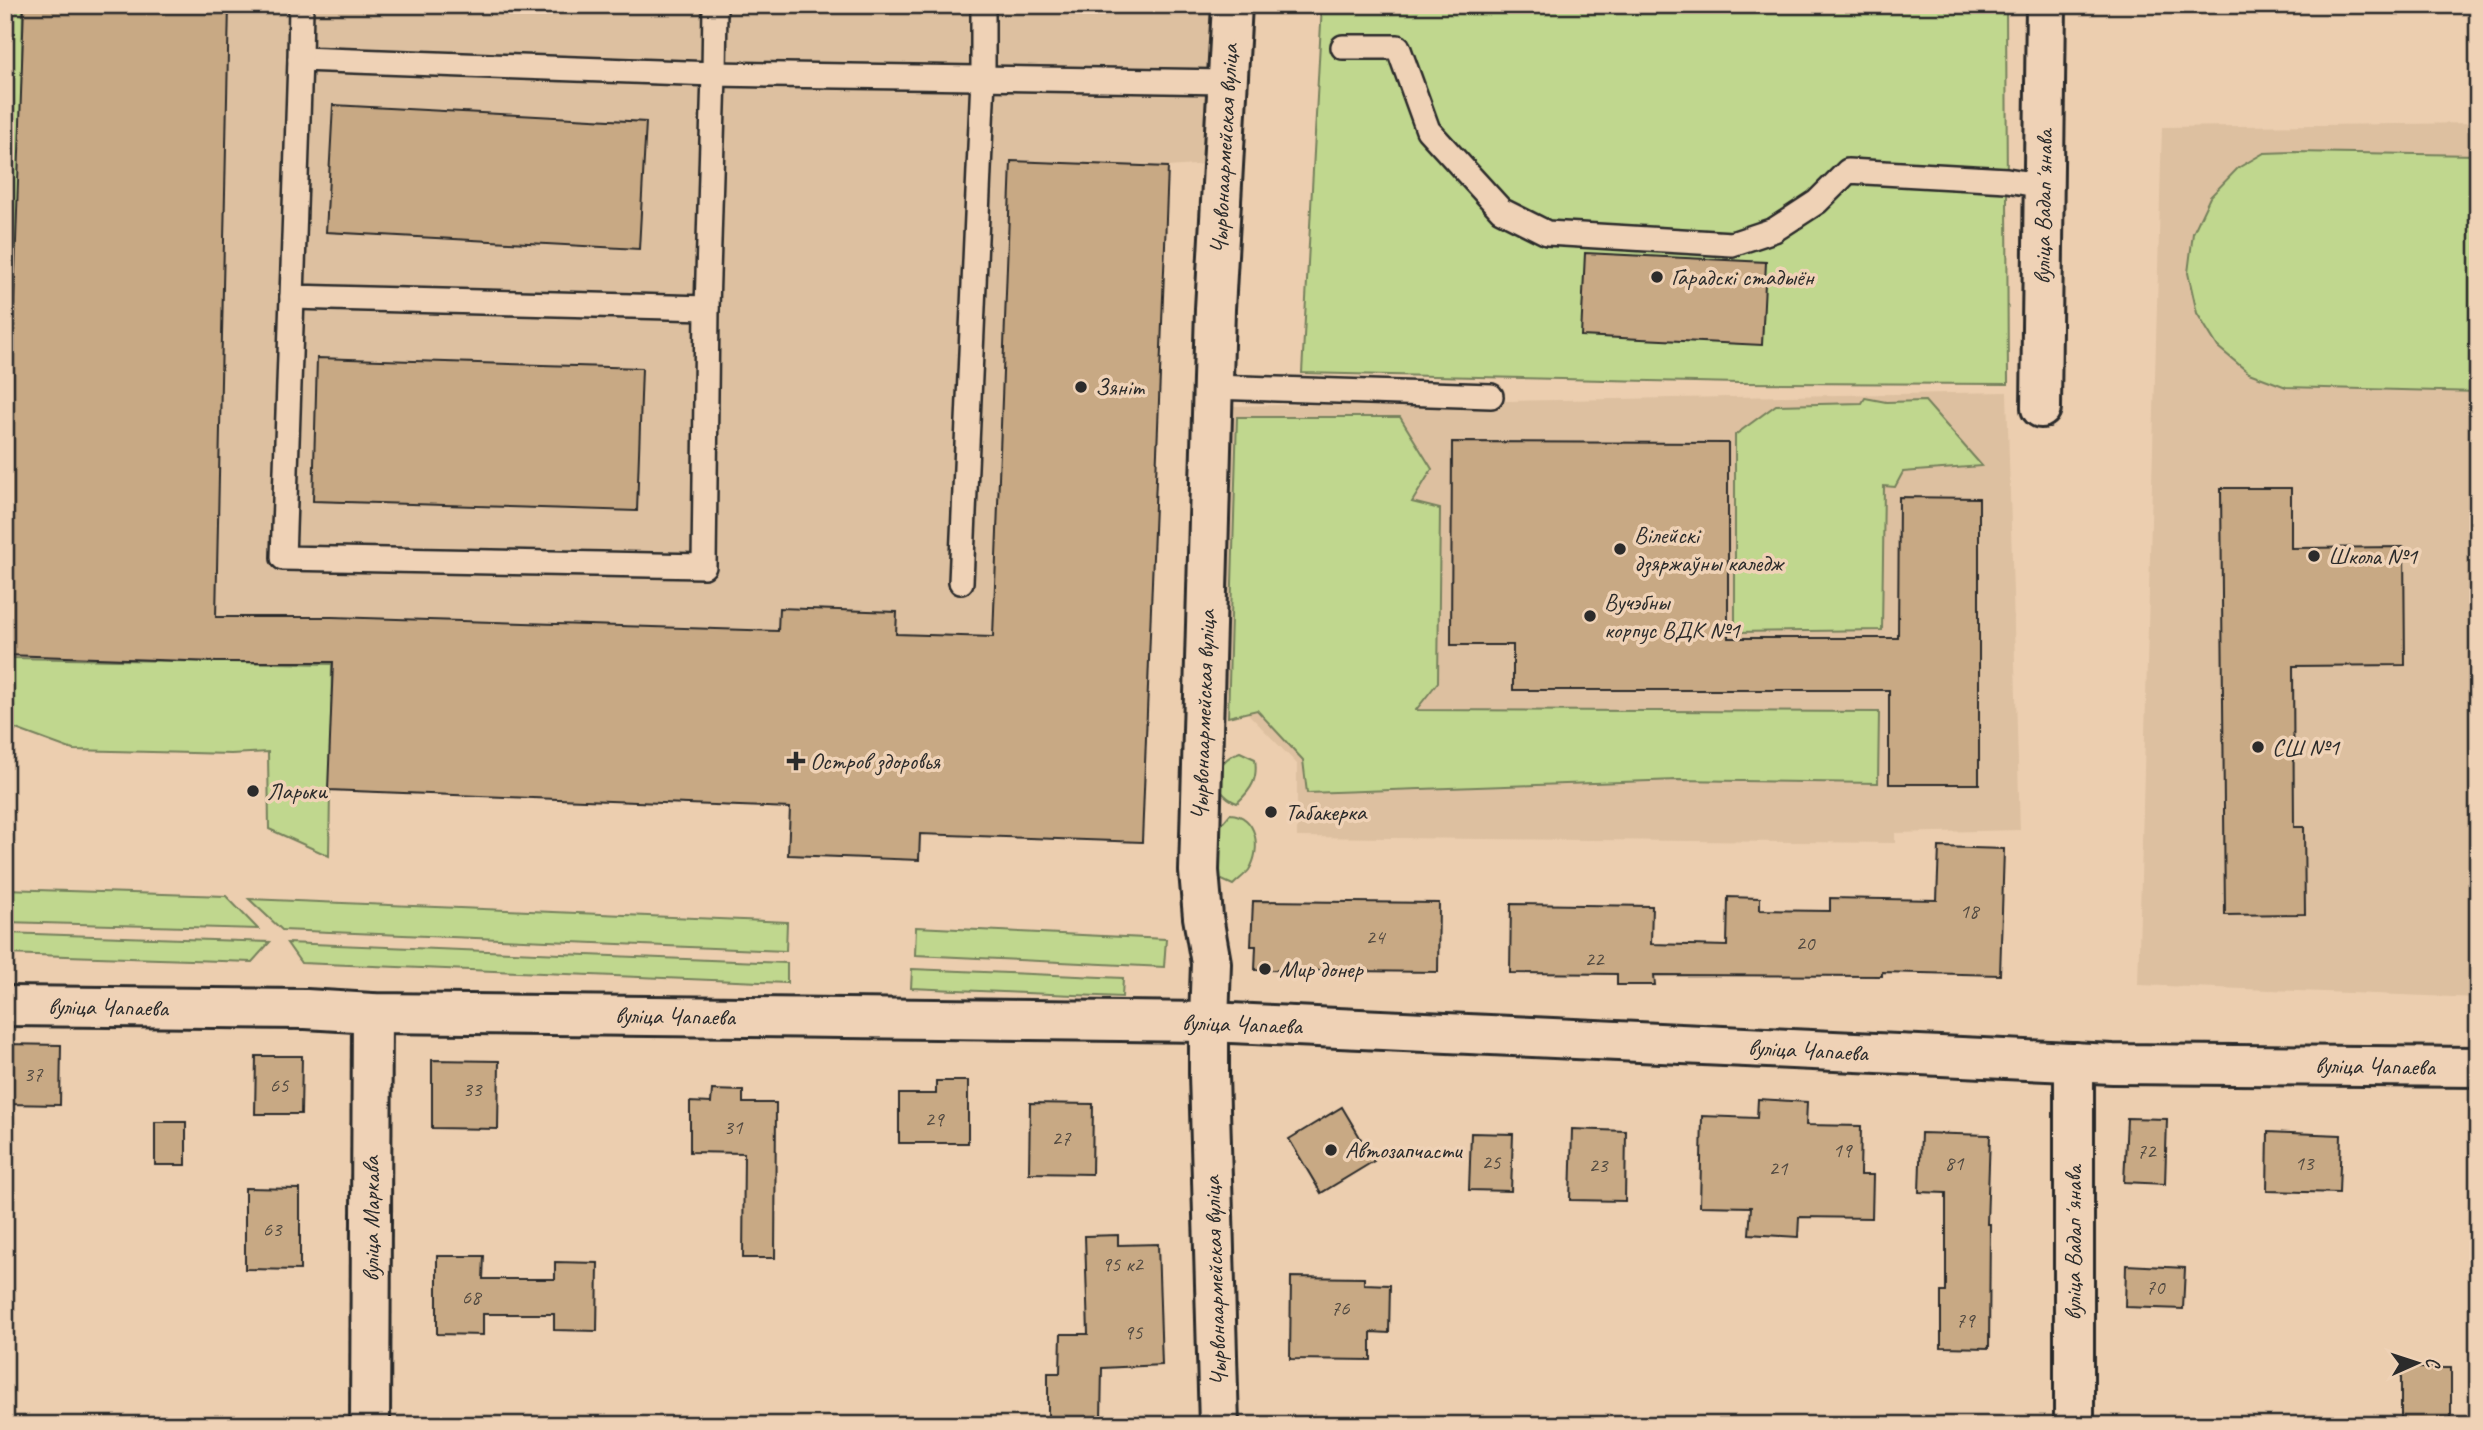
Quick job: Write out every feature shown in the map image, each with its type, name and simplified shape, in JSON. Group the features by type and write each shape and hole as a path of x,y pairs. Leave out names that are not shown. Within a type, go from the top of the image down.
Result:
{"main road":[{"name":"Чырвонаармейская вуліца","path":"1219,1425 1209,1074 1211,963 1199,872 1212,387 1232,5"},
{"name":"вуліца Вадапʼянава","path":"2041,408 2046,5"},
{"name":"вуліца Чапаева","path":"5,1006 306,1009 372,1013 1209,1022 2074,1062 2478,1068"},
{"name":"вуліца Маркава","path":"370,1425 372,1013"},
{"name":"вуліца Вадапʼянава","path":"2074,1062 2074,1425"}],"lane":[{"path":"301,5 283,558 704,566 715,5"},
{"path":"961,582 983,78 983,5"},
{"path":"1343,47 1398,47 1428,131 1501,210 1547,233 1732,244 1774,230 1817,202 1848,171 2007,180 2043,186"},
{"path":"300,59 714,74 1227,82"},
{"path":"292,297 707,309"},
{"path":"1212,387 1490,396"}],"shaded area":[{"path":"5,5 1216,5 1208,164 1168,167 1142,842 921,834 919,860 795,852 790,808 328,790 332,700 5,693"},
{"name":"Школа №1","path":"2478,123 2478,998 2138,985 2162,127"},
{"name":"Вілейскі дзяржаўны каледж","path":"2007,392 2020,830 1895,833 1895,843 1297,837 1297,764 1226,691 1231,406"}],"green space":[{"path":"5,5 23,5 13,658 332,664 329,856 269,829 268,752 231,754 73,750 5,725"},
{"name":"Гарадскі стадыён","path":"1322,5 2006,5 2008,384 1739,383 1302,373"},
{"path":"2264,153 2478,155 2478,392 2286,387 2249,373 2218,347 2197,313 2188,273 2193,233 2210,197 2238,168"},
{"path":"1865,398 1886,402 1925,401 1982,466 1903,472 1895,487 1884,486 1882,630 1735,632 1735,435 1776,405 1862,403"},
{"path":"1237,417 1400,417 1432,469 1412,502 1440,509 1438,682 1416,710 1879,712 1878,783 1678,780 1307,793 1303,760 1257,710 1228,717"},
{"path":"1240,752 1255,759 1256,772 1247,793 1237,803 1222,792 1218,777 1224,762"},
{"path":"1230,814 1246,820 1256,843 1249,870 1233,885 1222,880 1213,880 1216,831"},
{"path":"5,889 226,896 258,929 5,922"},
{"path":"249,899 787,922 786,951 282,930"},
{"path":"916,927 1166,939 1164,967 915,955"},
{"path":"5,933 270,942 252,962 5,954"},
{"path":"287,943 787,963 787,983 301,963"},
{"path":"912,969 1123,978 1122,997 911,988"}],"building":[{"name":"Зяніт","path":"24,5 229,5 216,617 332,617 778,631 779,608 897,612 896,634 993,637 1011,161 1168,167 1142,842 920,834 919,860 788,855 790,808 328,790 333,662 218,662 5,655 5,565"},
{"path":"333,105 646,122 639,249 326,232"},
{"path":"1585,253 1766,262 1762,345 1581,336"},
{"path":"317,358 642,368 637,511 313,501"},
{"name":"Вучэбны корпус ВДК №1","path":"1452,442 1728,443 1728,638 1898,638 1899,497 1979,498 1979,784 1889,784 1889,690 1513,690 1513,645 1451,645"},
{"name":"СШ №1","path":"2221,488 2291,488 2291,548 2404,547 2405,665 2293,666 2294,827 2304,827 2305,914 2225,915"},
{"path":"1939,847 2004,849 2000,975 1882,972 1882,976 1654,975 1655,985 1617,985 1617,974 1510,973 1511,904 1652,906 1651,944 1727,946 1728,897 1760,898 1760,910 1830,911 1830,898 1937,900"},
{"path":"1253,901 1439,903 1438,972 1255,970 1256,946 1251,946"},
{"path":"5,1044 61,1045 60,1105 5,1104"},
{"path":"256,1056 302,1056 301,1114 255,1114"},
{"path":"432,1060 499,1061 498,1129 432,1128"},
{"path":"936,1081 968,1081 968,1143 899,1143 899,1094 936,1094"},
{"path":"712,1090 743,1091 743,1103 776,1103 775,1258 743,1258 744,1153 690,1152 690,1102 711,1103"},
{"path":"1758,1099 1807,1102 1806,1125 1861,1126 1860,1175 1873,1175 1872,1218 1799,1217 1798,1237 1749,1234 1751,1207 1700,1206 1702,1116 1757,1118"},
{"path":"1030,1103 1093,1104 1092,1174 1029,1173"},
{"name":"Автозапчасти","path":"1342,1107 1374,1161 1321,1193 1289,1139"},
{"path":"2127,1118 2167,1119 2165,1184 2124,1182"},
{"path":"155,1122 186,1122 186,1165 155,1165"},
{"path":"1572,1129 1626,1131 1625,1201 1570,1200"},
{"path":"2268,1132 2341,1135 2339,1193 2267,1191"},
{"path":"1471,1133 1513,1134 1511,1191 1469,1190"},
{"path":"1921,1133 1990,1135 1987,1224 1990,1224 1989,1348 1941,1347 1941,1292 1946,1292 1946,1193 1919,1192"},
{"path":"245,1188 300,1189 300,1270 245,1269"},
{"path":"1118,1235 1118,1245 1158,1244 1162,1365 1102,1368 1101,1419 1048,1419 1048,1373 1060,1373 1061,1334 1088,1334 1085,1236"},
{"path":"437,1256 484,1256 483,1279 555,1279 555,1262 598,1263 597,1331 554,1330 554,1314 483,1314 483,1335 437,1334"},
{"path":"2126,1265 2185,1268 2183,1309 2125,1307"},
{"path":"1291,1277 1364,1278 1364,1284 1390,1285 1389,1333 1371,1332 1371,1360 1290,1359"},
{"path":"2401,1368 2451,1368 2451,1425 2401,1425"}],"place":[{"name":"Гарадскі стадыён","path":"1657,277"},
{"name":"Зяніт","path":"1081,387"},
{"name":"Вілейскі дзяржаўны каледж","path":"1620,549"},
{"name":"Школа №1","path":"2314,556"},
{"name":"Вучэбны корпус ВДК №1","path":"1590,616"},
{"name":"СШ №1","path":"2258,747"},
{"name":"Остров здоровья","path":"796,761"},
{"name":"Ларьки","path":"253,791"},
{"name":"Табакерка","path":"1271,812"},
{"name":"Мир донер","path":"1265,969"},
{"name":"Автозапчасти","path":"1331,1150"}]}
